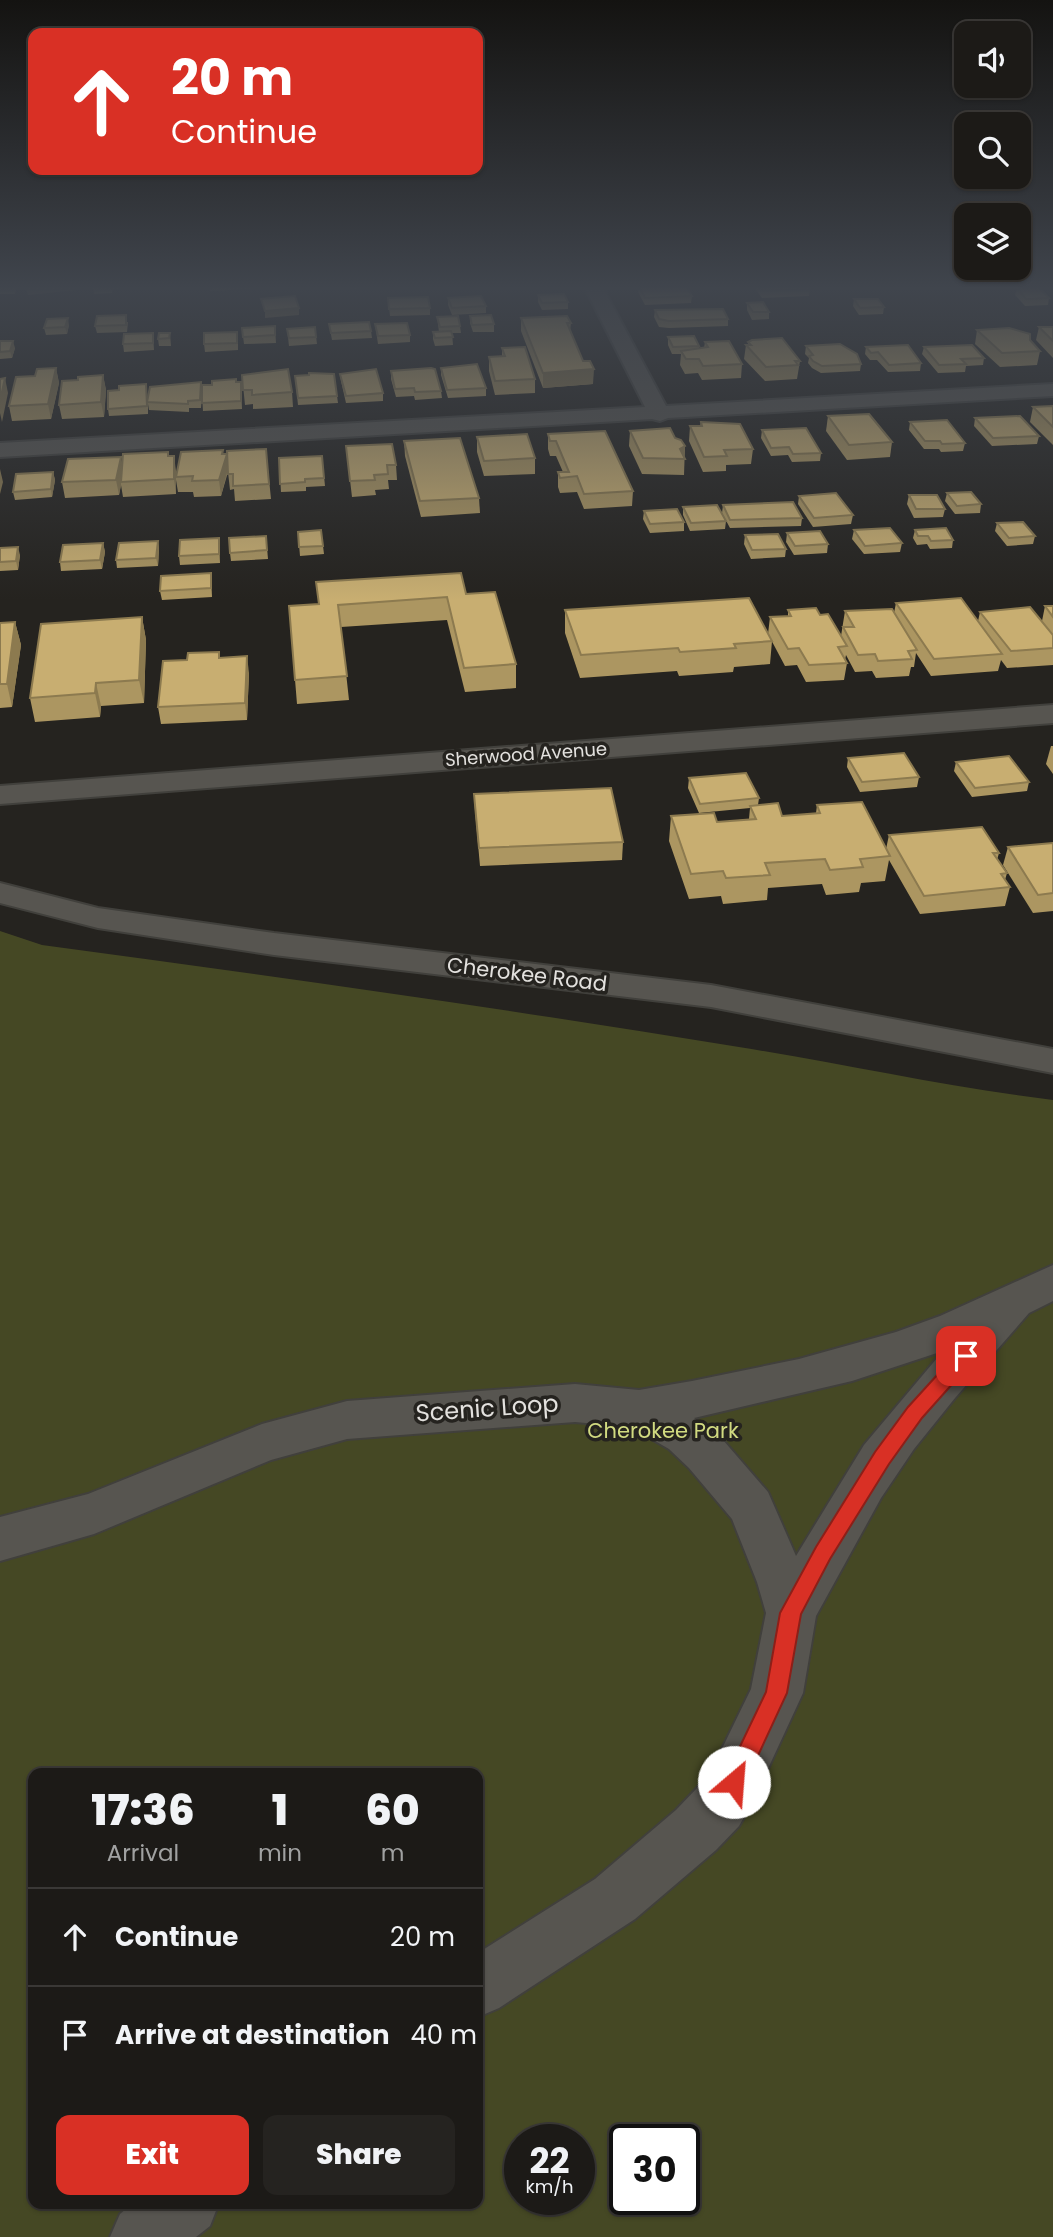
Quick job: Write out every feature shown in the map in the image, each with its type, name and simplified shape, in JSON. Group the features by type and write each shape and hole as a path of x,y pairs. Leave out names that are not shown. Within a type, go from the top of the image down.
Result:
{"street":[{"path":"647,390 660,415"},
{"path":"0,450 660,415 1047,390"},
{"name":"Sherwood Avenue","path":"0,795 1053,714"},
{"name":"Cherokee Road","path":"0,894 98,918 247,940 711,996 1053,1061"},
{"path":"639,1409 803,1378 904,1346 1035,1291"},
{"path":"791,1613 823,1553 882,1458 915,1413 1035,1291"},
{"name":"Scenic Loop","path":"0,1539 93,1513 262,1443 346,1420 575,1403 639,1409 685,1435 706,1454 751,1507 776,1562 791,1613 776,1693 745,1763 719,1806 660,1864 615,1899 483,1984"},
{"path":"144,2237 179,2209"}],"green space":[{"name":"Cherokee Park","path":"0,931 42,945 565,1019 1053,1100 1053,2237 0,2237"}],"building":[{"path":"13,390 51,390 48,404 9,406"},
{"path":"61,390 102,390 101,402 59,405"},
{"path":"146,390 147,406 108,409 108,391"},
{"path":"149,390 201,390 200,400 188,401 188,404 147,402"},
{"path":"202,390 241,390 241,401 202,403"},
{"path":"252,390 292,392 252,395"},
{"path":"297,390 336,390 337,396 298,398"},
{"path":"344,390 382,390 383,393 346,396"},
{"path":"1053,406 1053,427 1033,407"},
{"path":"869,414 892,442 849,445 828,416"},
{"path":"1020,416 1039,436 993,438 975,418"},
{"path":"947,420 965,443 942,444 940,441 925,441 910,422"},
{"path":"701,422 740,424 753,449 724,450 727,456 704,457 690,426 702,426"},
{"path":"670,428 675,438 681,440 685,446 680,449 685,459 643,458 630,431"},
{"path":"806,428 821,453 793,454 789,447 771,448 762,430"},
{"path":"605,431 633,491 584,494 577,476 560,478 558,472 569,472 556,441 550,441 548,434"},
{"path":"527,434 535,458 484,461 477,437"},
{"path":"460,438 479,498 420,501 404,441"},
{"path":"392,444 396,465 387,465 388,474 374,475 375,480 350,481 346,446"},
{"path":"266,449 269,484 233,486 233,474 228,474 227,451"},
{"path":"223,450 222,454 227,454 219,480 192,481 193,476 176,477 181,452"},
{"path":"168,452 168,456 174,456 174,479 121,482 123,454"},
{"path":"322,456 324,478 280,484 279,458"},
{"path":"121,457 116,480 62,482 68,459"},
{"path":"53,472 51,489 13,492 16,474"},
{"path":"971,492 981,504 957,506 947,493"},
{"path":"836,493 853,515 814,518 799,496"},
{"path":"909,495 937,495 945,509 916,509"},
{"path":"793,502 802,518 730,520 723,505"},
{"path":"717,505 726,521 691,523 683,507"},
{"path":"677,509 684,522 650,524 644,511"},
{"path":"1023,522 1035,536 1009,538 997,523"},
{"path":"890,528 902,543 865,546 854,530"},
{"path":"946,528 953,540 931,541 928,536 918,536 915,530"},
{"path":"321,530 323,546 299,547 298,532"},
{"path":"820,531 828,544 795,546 787,533"},
{"path":"778,534 786,549 752,550 745,535"},
{"path":"266,536 267,550 230,553 229,538"},
{"path":"219,538 219,554 179,556 180,540"},
{"path":"158,541 156,558 116,560 119,543"},
{"path":"103,543 100,560 60,562 63,545"},
{"path":"18,547 16,561 0,562 0,548"},
{"path":"211,573 211,588 160,591 161,576"},
{"path":"461,573 466,594 495,592 516,664 464,668 447,597 338,605 347,676 295,680 289,606 319,604 316,582"},
{"path":"749,598 772,641 734,644 736,648 680,652 678,648 581,655 565,610"},
{"path":"961,598 1002,654 934,659 896,603"},
{"path":"1045,606 1053,606 1053,617"},
{"path":"1030,607 1053,635 1053,648 1011,651 980,612"},
{"path":"816,608 820,615 828,614 847,646 838,647 847,663 809,665 799,648 788,649 770,617 791,616 788,610"},
{"path":"892,609 917,650 908,651 912,659 878,661 875,654 858,655 843,627 854,627 845,611"},
{"path":"142,617 139,680 96,683 95,693 30,698 41,624"},
{"path":"15,622 7,684 0,684 0,623"},
{"path":"219,652 219,658 247,656 245,703 158,707 163,661 187,660 188,653"},
{"path":"904,753 919,777 862,782 848,758"},
{"path":"1009,756 1029,782 975,788 956,762"},
{"path":"746,773 759,798 700,804 689,778"},
{"path":"611,788 623,842 479,848 474,794"},
{"path":"862,802 890,856 860,859 863,867 830,870 825,859 765,863 770,875 726,878 723,871 691,874 671,816 714,813 717,822 756,819 750,806 778,803 782,816 820,813 817,805"},
{"path":"982,827 999,853 993,853 1007,873 1001,874 1010,887 924,896 889,835"},
{"path":"1053,843 1053,893 1038,895 1008,847"}],"route":[{"path":"734,1782 776,1693 791,1613 823,1553 882,1458 915,1413 966,1356"}]}
